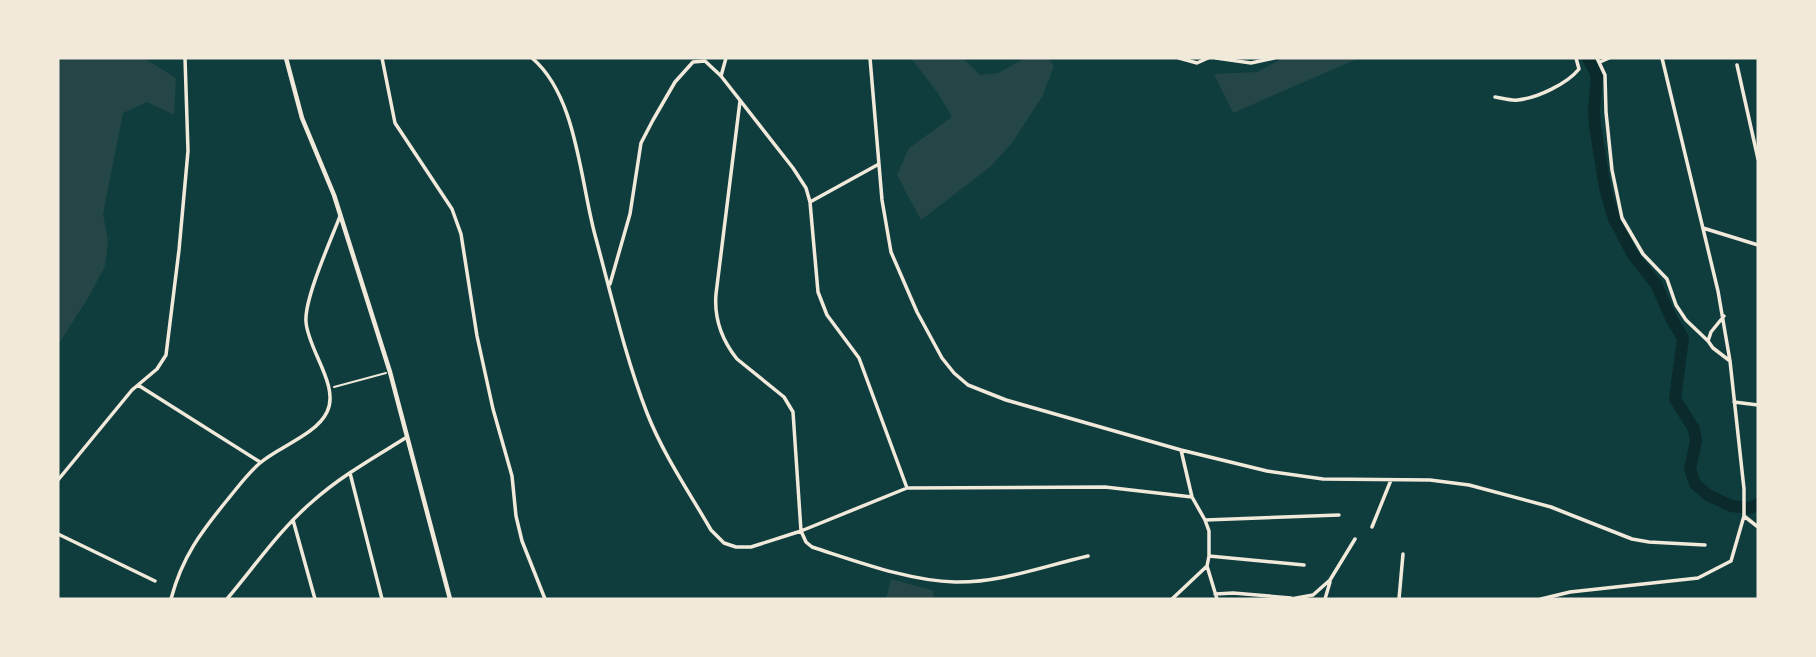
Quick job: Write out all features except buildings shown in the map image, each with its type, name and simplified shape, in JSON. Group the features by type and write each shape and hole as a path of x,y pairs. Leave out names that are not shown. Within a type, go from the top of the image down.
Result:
{"street":[{"path":"59,478 137,384 157,369 166,355 188,151 184,58"},
{"path":"286,58 302,118 334,195 390,372 450,599"},
{"path":"382,58 395,123 414,155 439,187 459,226 477,336 493,409 512,476 516,516 522,541 545,599"},
{"path":"532,58 551,78 577,145 595,235 648,415 718,539 736,547 751,547 801,531 907,488 1105,487 1192,496"},
{"path":"721,76 726,58"},
{"path":"870,58 882,200 891,252 942,358 968,385 986,393 1181,450 1291,475 1323,479 1430,480 1469,485 1551,507 1632,539 1705,545"},
{"path":"1179,58 1198,63 1208,58"},
{"path":"1216,58 1251,63 1274,58"},
{"path":"1494,97 1517,100 1543,92 1574,76 1579,69 1576,58"},
{"path":"1609,58 1599,60 1605,75 1612,170 1622,218 1643,254 1667,279 1676,305 1686,320 1730,361"},
{"path":"1541,599 1580,590 1686,580 1712,573 1731,561 1744,516 1744,489 1724,316 1662,58"},
{"path":"610,285 630,214 641,143 675,82 693,62 705,61 721,76 803,180 810,202 821,304 859,358 907,488"},
{"path":"1737,65 1758,159"},
{"path":"740,101 715,306 717,319 731,351 737,359 785,397 793,412 801,531 806,542 812,547 891,571 953,582 1012,576 1088,556"},
{"path":"810,202 879,164"},
{"path":"172,599 180,569 197,538 260,462 318,424 326,415 331,403 329,388 306,322 307,305 340,216"},
{"path":"1703,228 1758,245"},
{"path":"1708,341 1711,332 1724,316"},
{"path":"137,384 260,462"},
{"path":"1734,402 1758,405"},
{"path":"227,599 293,520 312,502 350,473 407,438"},
{"path":"1181,450 1192,496 1209,531 1207,566 1216,597 1234,593 1310,597 1330,580"},
{"path":"350,473 382,599"},
{"path":"1372,527 1391,480"},
{"path":"1205,520 1339,515"},
{"path":"1744,516 1758,527"},
{"path":"293,520 315,599"},
{"path":"58,534 155,581"},
{"path":"1325,599 1330,580 1355,539"},
{"path":"1399,599 1404,554"},
{"path":"1209,556 1304,565"},
{"path":"1172,599 1207,566"}],"path":[{"path":"329,388 390,372"}],"shaded area":[{"path":"58,58 144,58 176,78 174,115 147,102 123,113 103,214 108,241 105,266 58,345"},
{"path":"911,58 963,58 980,75 998,73 1026,58 1048,58 1054,66 1042,97 1012,143 990,167 921,220 897,175 909,148 952,117"},
{"path":"1283,58 1359,58 1233,113 1214,74 1257,72"},
{"path":"891,579 934,591 933,599 886,599"}],"waterway":[{"path":"1588,58 1597,76 1595,126 1605,188 1614,219 1633,255 1656,284 1683,338 1675,399 1694,429 1696,441 1690,469 1695,484 1708,495 1731,506 1750,508 1758,504"}]}
